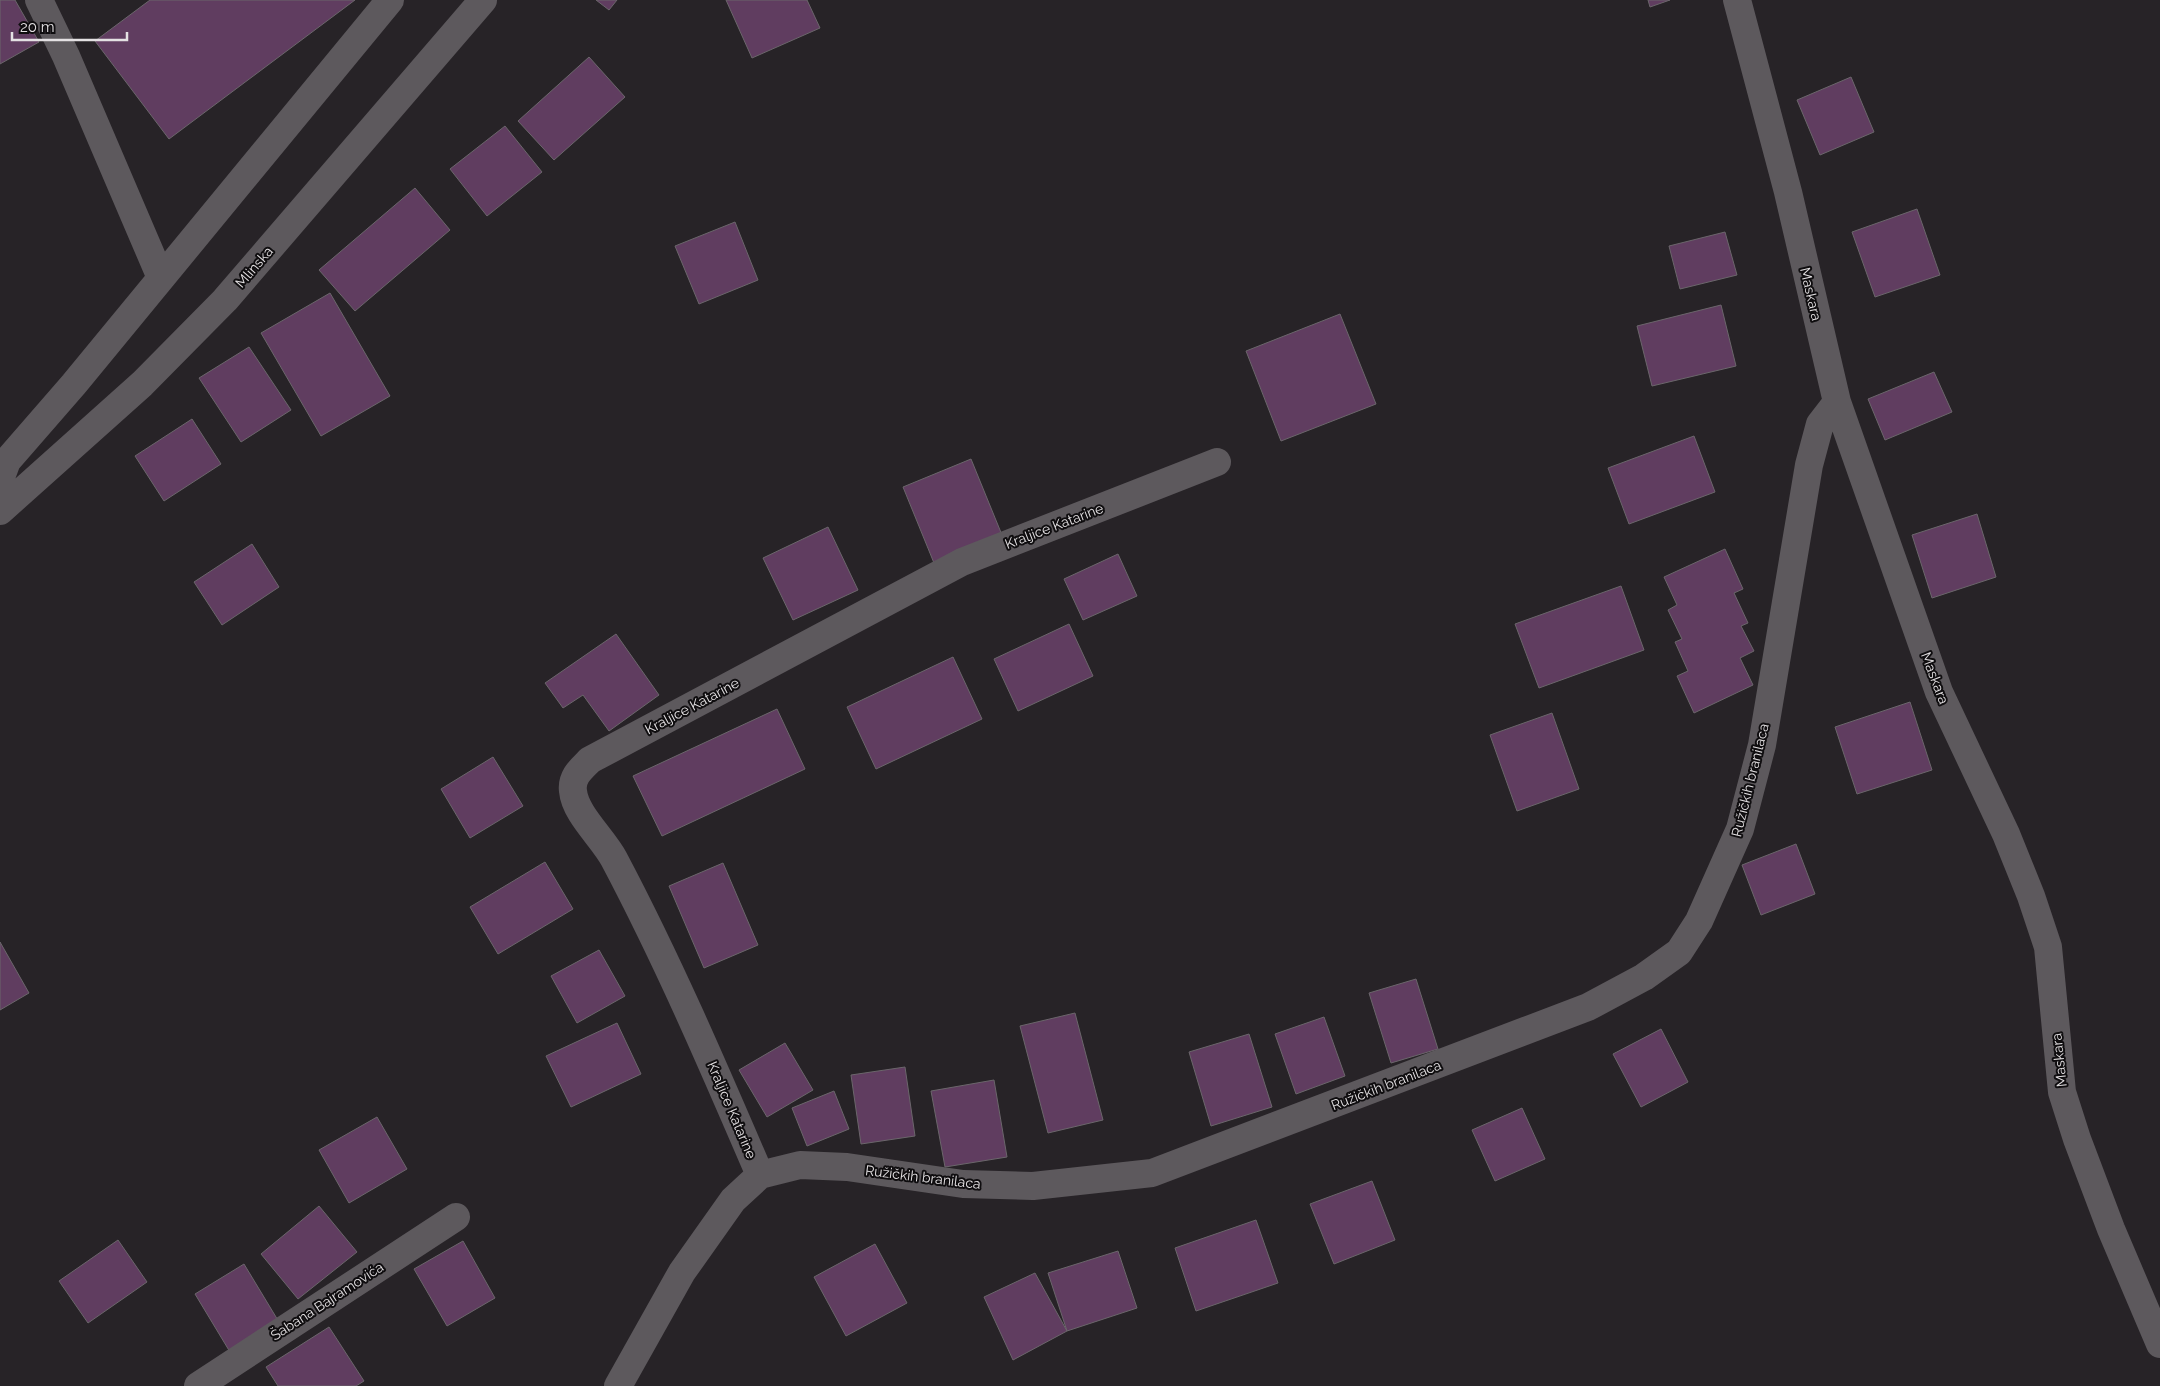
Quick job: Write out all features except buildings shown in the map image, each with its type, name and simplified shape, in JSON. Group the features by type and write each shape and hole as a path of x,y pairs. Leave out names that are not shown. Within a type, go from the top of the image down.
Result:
{"street":[{"path":"39,0 66,56 161,278"},
{"path":"0,480 7,461 74,384 390,0"},
{"name":"Mlinska","path":"0,511 142,384 225,300 483,0"},
{"name":"Maskara","path":"1737,0 1788,192 1837,402 1939,692 2006,834 2031,896 2048,947 2062,1092 2104,1211 2160,1344"},
{"name":"Ružičkih branilaca","path":"618,1386 682,1272 733,1200 760,1175 800,1165 847,1167 963,1184 1033,1186 1152,1173 1588,1007 1644,977 1679,952 1699,921 1740,829 1762,745 1809,464 1820,424 1837,402"},
{"name":"Kraljice Katarine","path":"760,1175 696,1024 613,857 577,806 573,790 576,774 590,760 962,562 1217,462"},
{"name":"Šabana Bajramovića","path":"198,1386 456,1216"}]}
